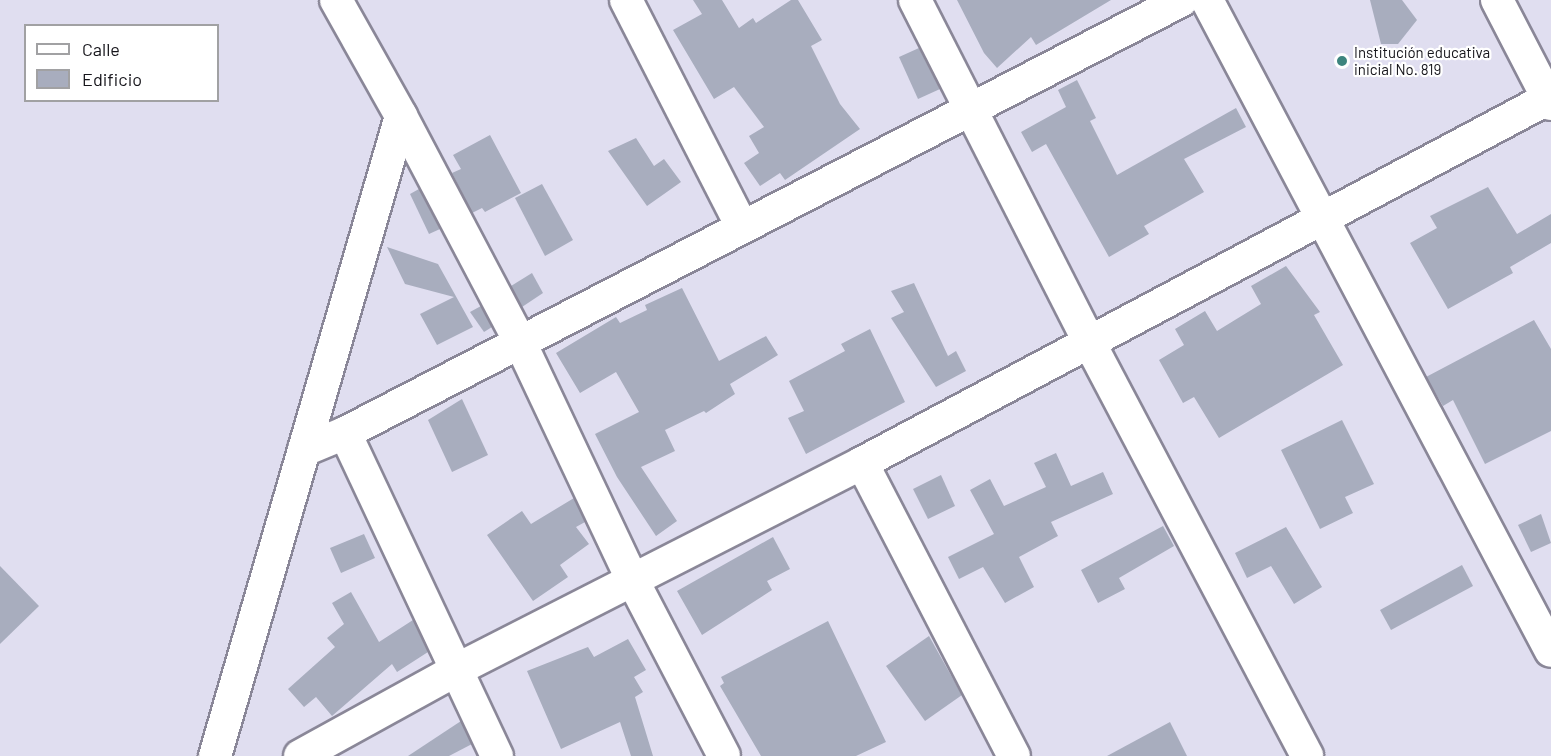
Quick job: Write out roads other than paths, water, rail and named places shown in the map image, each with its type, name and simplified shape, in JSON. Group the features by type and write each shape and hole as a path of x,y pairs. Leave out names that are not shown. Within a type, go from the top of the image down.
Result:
{"street":[{"path":"336,0 401,116 519,340 632,579 724,756"},
{"path":"626,0 742,227"},
{"path":"915,0 1088,340 1307,756"},
{"path":"304,450 345,433 519,340 972,110 1182,0"},
{"path":"1207,0 1321,220 1551,651"},
{"path":"300,756 458,669 862,463 1088,340 1550,100 1497,0"},
{"path":"215,756 401,116"},
{"path":"345,433 497,756"},
{"path":"862,463 1014,756"}],"place":[{"name":"Institución educativa inicial No. 819","path":"1342,61"}]}
